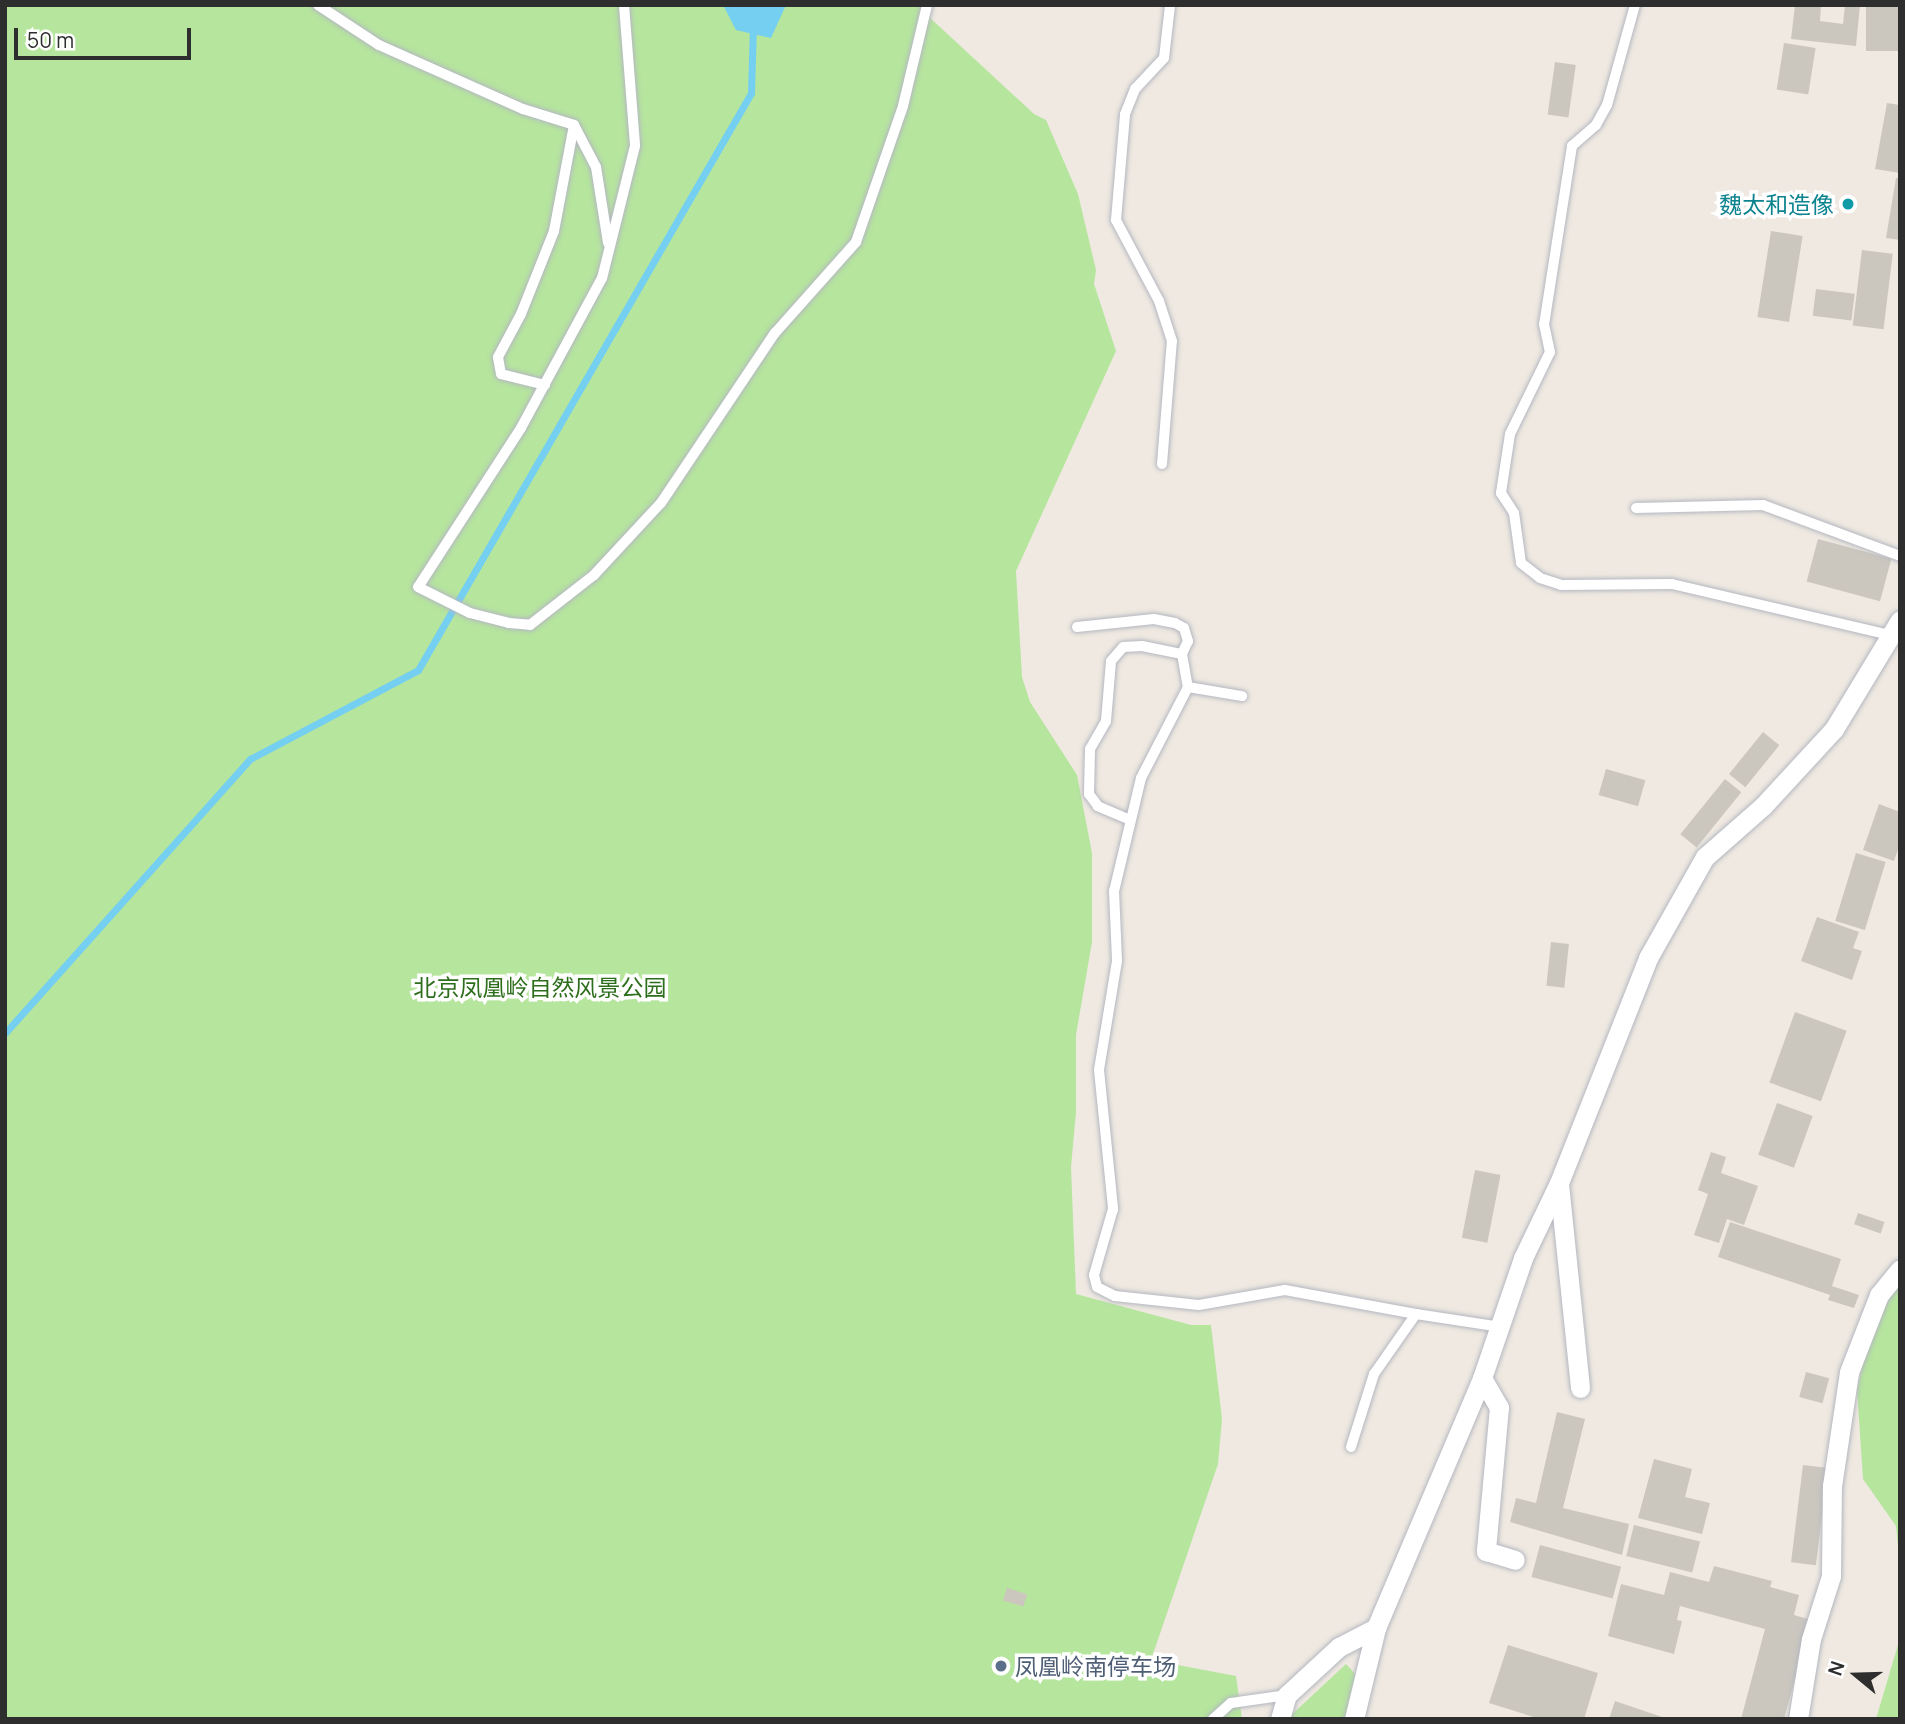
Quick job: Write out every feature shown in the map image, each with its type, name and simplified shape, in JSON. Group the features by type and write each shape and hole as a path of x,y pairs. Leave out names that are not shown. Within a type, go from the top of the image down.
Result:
{"street":[{"path":"1354,1719 1376,1628 1482,1378 1502,1327 1523,1258 1559,1183 1648,958 1705,858 1763,806 1834,729 1895,627"},
{"path":"1559,1183 1580,1388"},
{"path":"1798,1719 1811,1639 1831,1576 1832,1486 1849,1372 1879,1295 1900,1269"},
{"path":"1482,1378 1499,1408 1486,1551 1515,1560"},
{"path":"1280,1719 1287,1695 1339,1647 1376,1628"}],"lane":[{"path":"318,5 379,45 523,108 574,125 596,167 608,254"},
{"path":"624,5 635,146 602,278 545,385 418,587 470,612 530,625 594,575 661,503 775,333 856,242 903,106 928,5"},
{"path":"1162,464 1172,341 1159,301 1116,220 1125,114 1135,89 1164,58 1170,5"},
{"path":"1635,5 1607,105 1596,125 1572,146 1544,324 1550,352 1510,434 1501,493 1514,513 1521,564 1540,578 1561,585 1672,584 1895,627"},
{"path":"545,385 501,374 498,357 521,314 554,231 574,125"},
{"path":"1636,508 1763,505 1900,556"},
{"path":"1077,627 1154,619 1175,623 1184,628 1188,640 1182,654 1188,687 1141,778 1128,819 1114,891 1117,961 1112,1011 1100,1053 1113,1209 1094,1275 1097,1287 1115,1296 1199,1305 1285,1290 1502,1327"},
{"path":"1128,819 1098,806 1089,794 1090,749 1105,721 1111,661 1123,648 1182,654"},
{"path":"1188,687 1242,696"},
{"path":"1351,1447 1374,1374 1416,1314"},
{"path":"1213,1719 1231,1703 1287,1695"}],"green space":[{"name":"北京凤凰岭自然风景公园","path":"5,5 929,5 928,16 1034,114 1046,120 1078,194 1096,270 1094,284 1116,351 1016,571 1022,677 1030,702 1077,775 1092,853 1092,942 1076,1035 1076,1112 1071,1167 1076,1294 1191,1325 1211,1325 1222,1419 1218,1464 1151,1660 1236,1676 1242,1719 5,1719"},
{"path":"1900,1275 1900,1567 1896,1526 1863,1479 1857,1390 1872,1322"},
{"path":"1900,1638 1900,1719 1876,1719"},
{"path":"1346,1664 1358,1677 1347,1719 1287,1719"}],"water":[{"path":"723,5 786,5 771,38 736,30"}],"building":[{"path":"1795,5 1821,5 1820,21 1843,24 1845,5 1860,5 1856,46 1791,39"},
{"path":"1866,5 1900,5 1900,51 1866,51"},
{"path":"1784,43 1816,48 1808,94 1777,89"},
{"path":"1555,62 1576,65 1568,117 1548,114"},
{"path":"1887,103 1900,105 1900,173 1875,169"},
{"path":"1896,178 1900,178 1900,240 1886,238"},
{"path":"1771,231 1803,236 1789,322 1757,317"},
{"path":"1862,250 1893,254 1884,329 1853,325"},
{"path":"1816,289 1855,294 1851,321 1813,316"},
{"path":"1818,539 1891,559 1880,601 1807,582"},
{"path":"1763,732 1779,745 1745,787 1729,774"},
{"path":"1606,769 1645,780 1638,806 1599,795"},
{"path":"1725,779 1741,792 1697,847 1680,834"},
{"path":"1879,804 1900,812 1900,844 1894,861 1863,850"},
{"path":"1856,853 1886,862 1865,930 1835,921"},
{"path":"1817,917 1859,932 1853,948 1862,951 1852,980 1801,961"},
{"path":"1551,942 1569,944 1564,988 1546,986"},
{"path":"1795,1012 1847,1031 1821,1101 1769,1082"},
{"path":"1777,1103 1813,1116 1794,1168 1758,1155"},
{"path":"1711,1152 1726,1157 1721,1173 1758,1186 1744,1225 1727,1219 1719,1243 1694,1235 1708,1194 1698,1190"},
{"path":"1475,1170 1501,1175 1487,1243 1462,1238"},
{"path":"1858,1213 1884,1222 1881,1233 1854,1224"},
{"path":"1730,1222 1841,1259 1832,1286 1859,1295 1854,1308 1828,1300 1830,1295 1718,1257"},
{"path":"1806,1372 1829,1378 1822,1403 1799,1397"},
{"path":"1557,1412 1585,1419 1563,1508 1629,1524 1622,1555 1510,1522 1516,1498 1536,1503"},
{"path":"1654,1459 1692,1469 1685,1497 1710,1503 1702,1534 1638,1518"},
{"path":"1803,1465 1828,1468 1816,1565 1791,1562"},
{"path":"1634,1525 1700,1541 1692,1573 1626,1556"},
{"path":"1540,1545 1621,1567 1613,1599 1531,1577"},
{"path":"1714,1566 1772,1581 1770,1587 1799,1595 1794,1615 1811,1620 1784,1719 1741,1719 1765,1629 1680,1606 1677,1620 1682,1621 1674,1654 1608,1636 1621,1584 1664,1595 1670,1572 1709,1582"},
{"path":"1007,1588 1027,1594 1023,1607 1003,1600"},
{"path":"1508,1645 1598,1673 1584,1719 1540,1719 1489,1703"},
{"path":"1615,1701 1665,1718 1665,1719 1609,1719"}],"waterway":[{"path":"5,1033 250,759 418,670 751,93 753,26"}],"place":[{"name":"魏太和造像","path":"1848,204"},
{"name":"凤凰岭南停车场","path":"1001,1666"}]}
